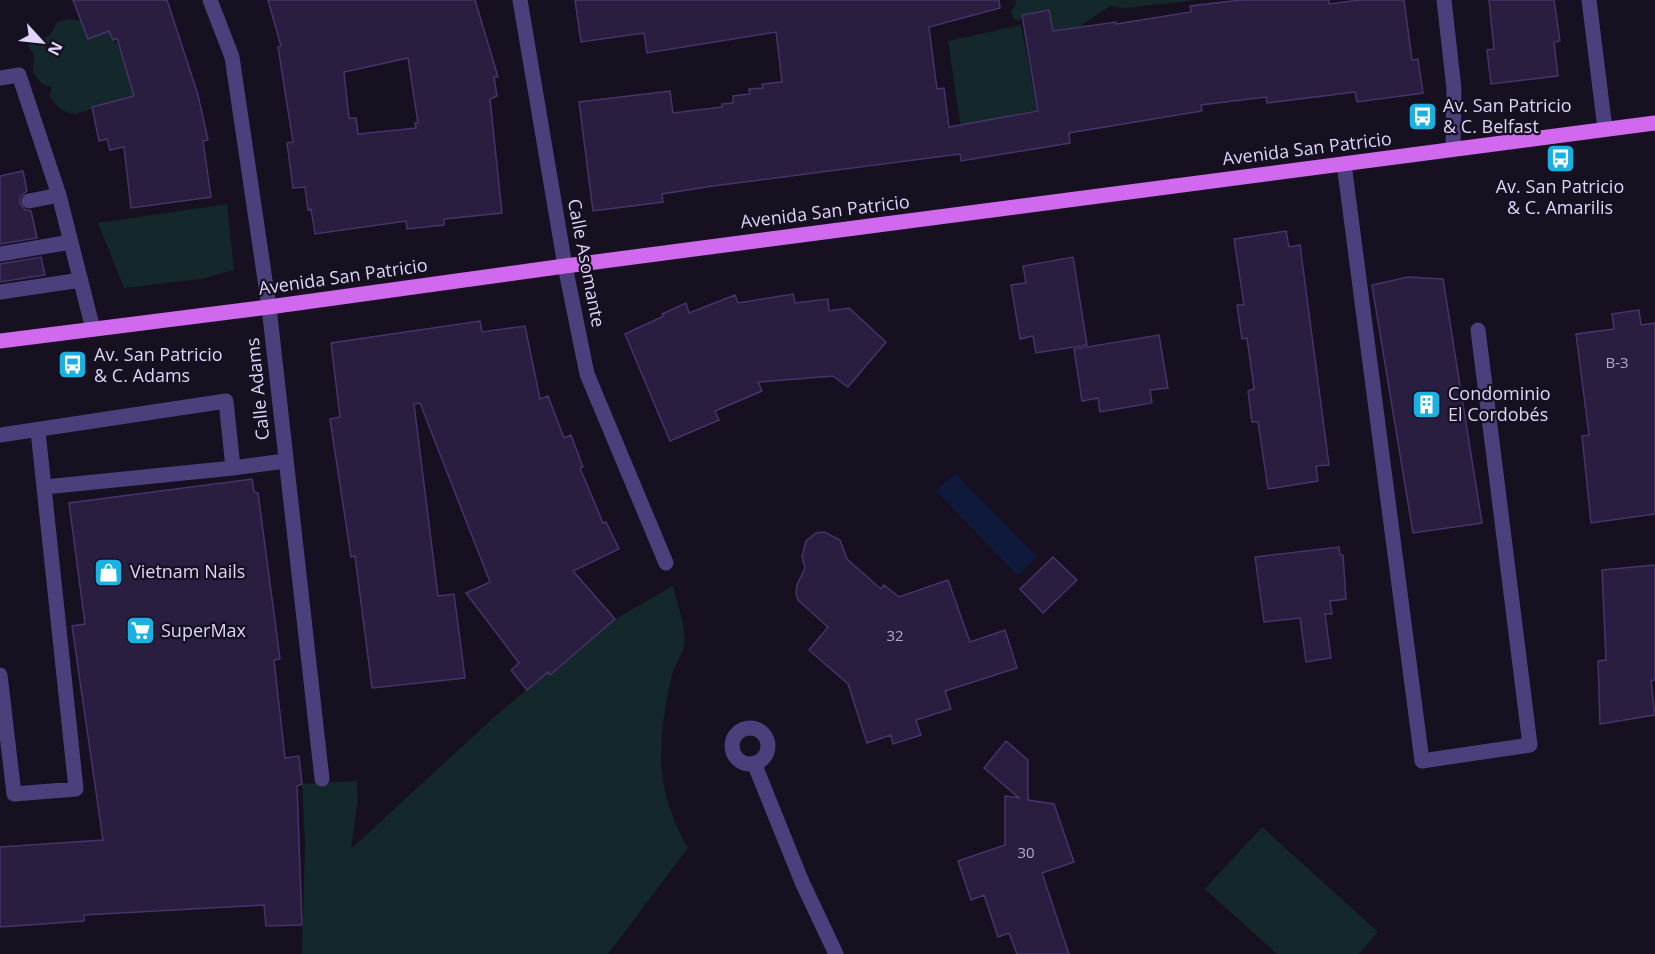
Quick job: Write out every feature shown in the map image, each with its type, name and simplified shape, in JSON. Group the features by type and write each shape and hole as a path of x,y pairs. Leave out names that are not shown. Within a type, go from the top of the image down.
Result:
{"main road":[{"name":"Avenida San Patricio","path":"0,340 268,307 1655,123"}],"street":[{"name":"Calle Adams","path":"210,0 232,57 268,307 322,779"},
{"name":"Calle Asomante","path":"520,0 565,266 587,374 666,563"},
{"path":"1444,0 1454,89 1453,149"},
{"path":"1589,0 1605,129"},
{"path":"0,78 19,75 59,195 93,329"},
{"path":"1344,164 1422,761 1530,745 1478,330"},
{"path":"29,201 59,195"},
{"path":"0,254 71,242"},
{"path":"0,292 81,280"},
{"path":"0,435 226,401 233,468"},
{"path":"0,675 7,794 76,789 38,431"},
{"path":"45,487 285,461"},
{"path":"754,764 802,882 836,954"}],"green space":[{"path":"1015,0 1197,0 1125,8 1110,6 1083,24 1088,54 1056,44 1049,10 1022,15 1019,22 1013,18 1011,11 1016,4"},
{"path":"68,19 81,20 88,39 109,31 120,49 136,96 75,114 63,111 55,103 49,96 52,88 42,84 33,73 34,55 28,46 31,39 41,41 50,35 57,22"},
{"path":"1021,25 1037,110 970,123 972,150 964,150 948,41"},
{"path":"227,204 234,270 200,279 124,288 98,223"},
{"path":"673,586 685,640 672,674 666,703 661,766 669,806 688,848 608,954 302,954 305,844 302,784 357,781 358,798 351,849 493,718 548,672 551,675 615,619"},
{"path":"1262,827 1378,932 1359,954 1277,954 1205,889"}],"water":[{"path":"955,473 1037,557 1018,576 936,491"}],"building":[{"path":"73,0 167,0 198,95 208,140 203,141 211,197 131,208 124,147 110,150 107,139 99,141 92,107 134,96 117,38 113,40 109,31 88,39"},
{"path":"268,0 475,0 498,77 494,77 497,96 490,99 502,213 444,219 444,225 407,229 406,221 315,234 311,209 308,210 305,187 293,188 287,143 293,142 278,47 281,46","holes":["408,58 418,123 415,123 416,128 358,134 356,118 349,118 344,72"]},
{"path":"575,0 999,0 1000,8 929,27 937,89 944,88 949,127 1038,111 1022,15 1049,10 1053,31 1191,12 1190,6 1241,0 1329,0 1329,4 1360,0 1404,0 1412,60 1418,59 1423,93 1357,102 1355,92 1267,103 1266,97 1201,105 1202,111 1069,133 1070,143 961,161 960,154 713,186 662,194 663,202 593,211 579,102 670,91 673,113 722,107 722,104 733,103 733,96 750,94 749,89 763,88 762,84 782,82 776,32 647,53 644,33 581,42"},
{"path":"1489,0 1554,0 1560,41 1554,42 1558,76 1491,84 1487,50 1494,49"},
{"path":"23,171 27,191 20,197 20,203 25,210 31,211 37,238 0,244 0,176"},
{"path":"1286,231 1289,247 1300,245 1329,465 1316,466 1318,481 1268,489 1258,422 1252,422 1248,391 1254,389 1247,338 1242,339 1237,305 1244,305 1234,239"},
{"path":"41,257 45,275 0,282 0,264"},
{"path":"1073,257 1087,345 1036,353 1033,336 1020,339 1011,285 1026,283 1023,266"},
{"name":"Condominio El Cordobés","path":"1408,277 1443,279 1482,523 1413,533 1372,285"},
{"path":"793,294 795,303 828,299 829,311 849,308 886,342 848,387 833,376 758,382 762,391 715,411 719,420 670,441 625,334 686,303 689,313 735,295 738,303"},
{"path":"1639,310 1641,325 1655,323 1655,514 1591,523 1582,436 1589,435 1576,334 1614,329 1612,314"},
{"path":"480,321 482,332 525,326 540,399 548,396 564,438 571,435 583,467 580,468 603,523 606,522 619,549 573,571 615,619 550,675 548,672 527,690 511,670 519,663 466,593 490,582 420,403 414,404 438,596 454,594 465,678 372,688 355,556 351,557 330,419 340,417 331,343"},
{"path":"1159,335 1168,388 1150,390 1152,403 1100,412 1098,398 1082,401 1074,349"},
{"path":"252,479 254,492 258,493 280,659 274,660 285,758 299,756 302,784 297,786 302,925 266,926 264,905 84,915 84,921 0,927 0,847 103,840 72,626 85,624 69,503"},
{"path":"824,532 840,540 847,559 881,589 884,585 899,597 948,580 970,642 1005,630 1017,668 945,691 951,709 916,720 921,735 893,744 891,735 867,743 848,684 809,650 828,627 798,600 796,594 797,585 805,568 802,557 806,541 816,533"},
{"path":"1339,547 1340,555 1343,555 1346,599 1330,601 1332,614 1325,614 1331,658 1306,662 1300,618 1264,622 1255,557"},
{"path":"1053,557 1077,580 1043,613 1020,589"},
{"path":"1655,565 1655,680 1651,681 1655,715 1600,724 1598,661 1606,660 1602,570"},
{"path":"1006,741 1028,760 1028,800 1054,804 1074,862 1042,873 1069,954 1017,954 1009,933 998,937 984,895 971,900 958,861 1005,845 1005,796 1019,798 984,768"}],"place":[{"name":"Av. San Patricio & C. Belfast","path":"1422,116"},
{"name":"Av. San Patricio & C. Amarilis","path":"1560,158"},
{"name":"Av. San Patricio & C. Adams","path":"73,365"},
{"name":"Condominio El Cordobés","path":"1427,404"},
{"name":"Vietnam Nails","path":"109,572"},
{"name":"SuperMax","path":"140,631"}]}
